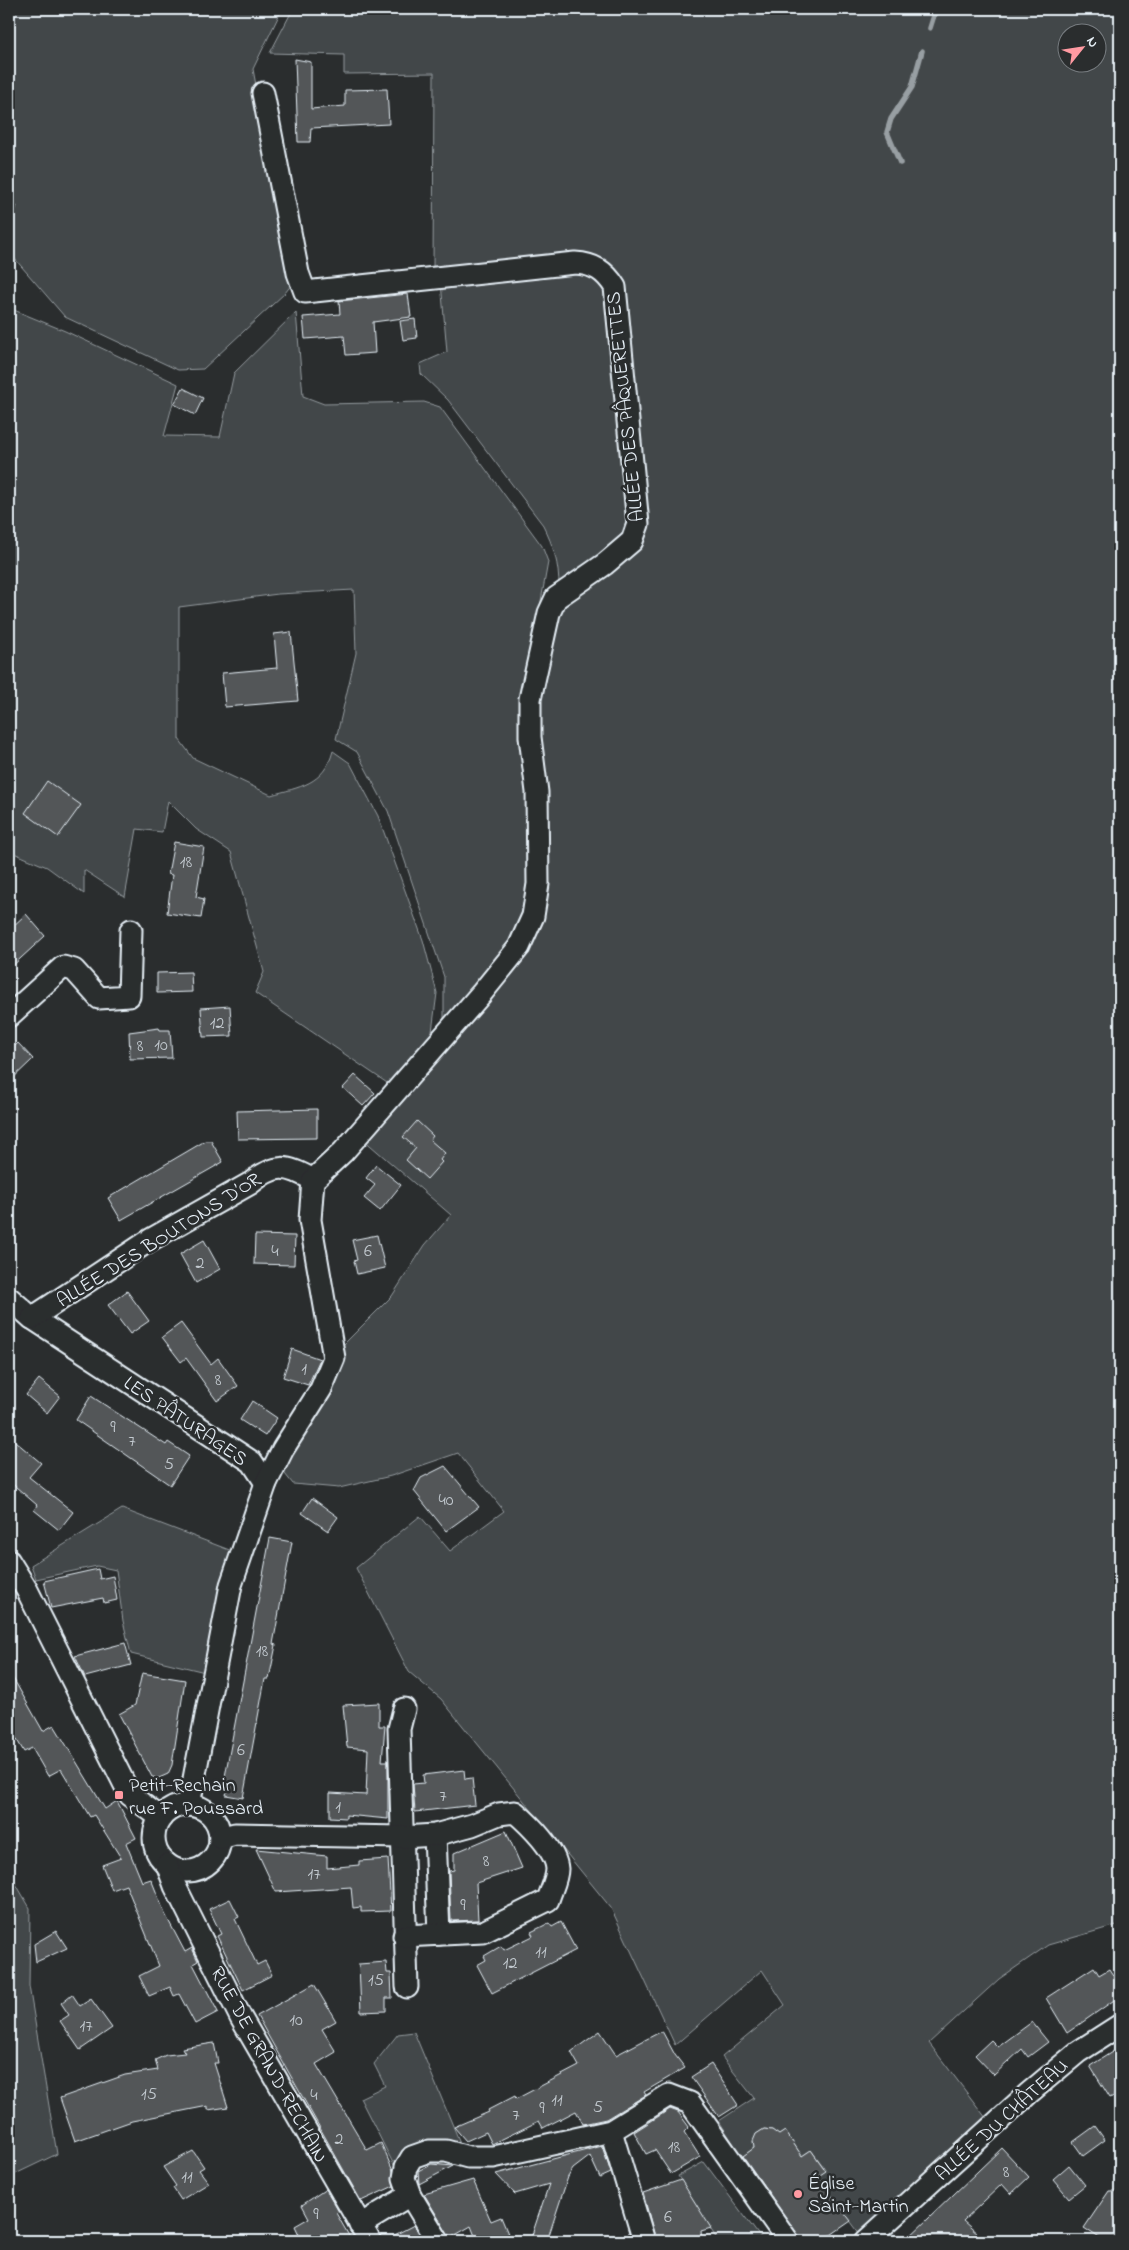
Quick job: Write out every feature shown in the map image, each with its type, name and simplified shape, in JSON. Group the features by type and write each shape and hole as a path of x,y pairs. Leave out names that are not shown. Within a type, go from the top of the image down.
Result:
{"street":[{"name":"ALLÉE DES PÂQUERETTES","path":"263,93 298,274 305,292 575,263 586,264 607,274 615,287 639,516 637,531 632,541 605,564 556,598 549,613 530,699 530,737 536,792 538,884 533,916 519,947 405,1082 343,1152 313,1180"},
{"path":"9,1016 62,967 74,970 99,998 129,996 131,930"},
{"name":"ALLÉE DES BOUTONS D’OR","path":"32,1318 150,1240 251,1182 264,1172 279,1167 298,1171 313,1180"},
{"name":"LES PÂTURAGES","path":"9,1298 32,1318 252,1462 266,1483 283,1449 321,1390 334,1358 310,1220 313,1180"},
{"path":"189,1805 230,1585 266,1483"},
{"path":"9,1561 28,1590 56,1651 130,1795 160,1818"},
{"path":"404,1709 399,1729 406,1987"},
{"path":"189,1805 208,1812 219,1828 220,1838 218,1849 212,1859 204,1866 194,1870 175,1868 167,1864 155,1846 154,1835 160,1818 173,1808 189,1805"},
{"path":"220,1838 235,1834 403,1837 436,1835 472,1825 499,1814 515,1812 532,1827 547,1847 557,1866 548,1900 483,1932 404,1936"},
{"path":"436,1835 439,1934"},
{"name":"RUE DE GRAND-RECHAIN","path":"167,1864 241,2018 365,2233"},
{"path":"184,1902 194,1870"},
{"name":"ALLÉE DU CHÂTEAU","path":"866,2241 1029,2093 1078,2052 1120,2025"},
{"path":"438,2241 410,2195 404,2178 406,2166 412,2157 429,2150 446,2151 468,2158 492,2157 611,2131 668,2095 690,2102 788,2241"},
{"path":"611,2131 644,2241"},
{"path":"365,2233 410,2195"}],"shaded area":[{"path":"9,9 282,9 253,69 292,284 285,293 203,369 178,370 65,317 9,252 9,231 17,206 9,204"},
{"path":"293,9 1120,9 1120,1924 1048,1945 999,1979 929,2043 986,2118 860,2234 817,2177 826,2170 811,2150 802,2156 785,2131 779,2135 772,2130 764,2129 756,2134 754,2148 742,2157 719,2121 754,2098 722,2057 785,2005 762,1970 675,2045 611,1908 441,1699 409,1672 356,1568 420,1516 450,1551 504,1511 458,1453 391,1476 339,1488 293,1484 281,1469 339,1349 392,1296 425,1245 451,1215 363,1139 539,927 533,703 560,602 638,540 613,271 433,273 434,73 344,74 344,55 270,53"},
{"path":"591,273 608,291 630,536 559,588 555,556 543,525 448,400 421,374 420,364 447,352 441,282"},
{"path":"9,308 65,331 178,384 164,436 220,437 234,373 296,312 303,396 324,404 424,402 440,407 542,546 548,562 523,701 532,886 519,938 444,1031 444,977 388,811 357,752 336,739 356,653 354,590 278,594 179,607 179,739 193,758 271,795 301,787 317,778 329,762 333,751 350,763 378,816 423,940 437,993 430,1047 393,1087 255,993 264,972 231,852 196,829 168,801 162,832 137,829 125,897 84,870 84,894 47,867 9,851"},
{"path":"122,1509 232,1551 205,1672 131,1654 123,1621 116,1570 97,1566 36,1579 31,1565"},
{"path":"9,1872 30,1908 29,1986 57,2154 9,2177"},
{"path":"414,2032 463,2150 398,2173 360,2098 385,2086 374,2064 398,2034"},
{"path":"704,2162 763,2241 718,2241 678,2176"}],"building":[{"path":"295,59 311,62 311,109 345,106 345,90 387,89 389,124 311,128 310,142 298,142"},
{"path":"408,294 411,317 373,322 375,353 346,355 344,336 305,339 303,317 340,314 339,301"},
{"path":"415,319 417,338 403,340 400,321"},
{"path":"183,388 203,398 195,415 174,404"},
{"path":"291,632 298,701 225,707 222,673 277,668 274,634"},
{"path":"47,781 81,805 58,837 25,813"},
{"path":"174,842 204,847 196,897 204,899 201,918 167,913 172,875 168,874"},
{"path":"26,914 45,936 9,969 9,930"},
{"path":"191,972 192,992 157,993 157,973"},
{"path":"230,1006 232,1036 203,1037 201,1008"},
{"path":"159,1028 160,1030 170,1030 172,1058 130,1059 129,1032"},
{"path":"18,1043 33,1059 9,1082 9,1052"},
{"path":"355,1075 375,1093 363,1106 343,1088"},
{"path":"317,1109 317,1138 238,1139 237,1111"},
{"path":"417,1121 433,1136 430,1140 445,1153 440,1160 442,1162 427,1179 406,1160 416,1148 403,1137"},
{"path":"205,1141 211,1141 223,1162 121,1220 108,1198"},
{"path":"376,1165 401,1185 380,1211 364,1198 375,1185 366,1178"},
{"path":"255,1235 295,1236 294,1265 254,1264"},
{"path":"377,1235 385,1268 357,1274 354,1261 357,1260 352,1240"},
{"path":"204,1240 220,1269 196,1283 180,1254"},
{"path":"127,1291 149,1321 130,1334 108,1305"},
{"path":"181,1323 211,1364 218,1358 238,1386 217,1401 186,1358 181,1362 162,1337"},
{"path":"292,1349 320,1359 308,1385 283,1377"},
{"path":"39,1379 60,1396 47,1413 26,1395"},
{"path":"91,1396 166,1445 168,1442 189,1456 170,1485 76,1420"},
{"path":"252,1401 277,1418 265,1436 240,1420"},
{"path":"9,1436 41,1463 29,1477 73,1512 59,1530 34,1510 37,1505 9,1481"},
{"path":"445,1466 479,1507 446,1531 414,1491 421,1478"},
{"path":"312,1498 338,1517 328,1531 302,1513"},
{"path":"270,1538 292,1542 273,1644 276,1645 269,1679 265,1679 243,1798 226,1795 229,1783 224,1782"},
{"path":"98,1569 100,1579 113,1576 117,1600 104,1603 103,1598 51,1608 44,1581"},
{"path":"125,1643 131,1665 85,1677 75,1656"},
{"path":"9,1671 43,1731 54,1725 105,1809 117,1801 136,1838 126,1843 142,1882 151,1879 165,1914 185,1952 192,1948 198,1961 193,1964 218,2012 195,2024 179,1994 174,1996 170,1987 149,1996 139,1976 159,1966 126,1885 112,1890 102,1865 121,1858 94,1815 90,1817 61,1769 48,1776 32,1748 24,1752 9,1726"},
{"path":"142,1673 185,1680 172,1765 168,1774 159,1778 152,1777 119,1714 135,1705"},
{"path":"379,1703 379,1726 385,1726 382,1761 388,1761 388,1819 346,1815 346,1818 330,1817 330,1793 366,1795 368,1749 347,1747 343,1705"},
{"path":"464,1770 465,1779 472,1778 475,1805 415,1812 413,1784 424,1783 423,1775"},
{"path":"506,1831 522,1868 476,1883 478,1920 451,1921 449,1871 454,1870 454,1853"},
{"path":"256,1849 327,1856 327,1868 359,1865 359,1861 388,1859 391,1911 361,1912 361,1907 353,1908 351,1887 276,1892"},
{"path":"230,1899 239,1917 235,1919 257,1965 265,1961 272,1975 243,1990 217,1936 221,1934 209,1909"},
{"path":"561,1922 576,1950 492,1993 477,1965 486,1960 484,1956 501,1946 504,1950 533,1936 531,1932 549,1923 552,1927"},
{"path":"56,1931 67,1948 36,1962 34,1944"},
{"path":"386,1962 387,1973 391,1973 392,1998 386,1998 386,2011 361,2012 359,1964"},
{"path":"1094,1967 1099,1975 1109,1969 1120,1986 1120,1996 1067,2033 1046,1998"},
{"path":"314,1984 336,2021 322,2029 336,2052 316,2064 367,2150 381,2143 393,2171 394,2186 361,2201 257,2016"},
{"path":"72,1994 80,2006 91,1999 112,2028 80,2050 60,2021 69,2015 61,2003"},
{"path":"1032,2022 1048,2042 1028,2057 1022,2049 994,2075 975,2055 991,2040 998,2047"},
{"path":"600,2031 616,2055 662,2031 675,2055 685,2068 644,2092 646,2095 606,2119 583,2124 576,2111 543,2128 539,2121 492,2144 486,2132 466,2141 454,2127 489,2112 488,2110 515,2096 516,2099 579,2066 571,2052"},
{"path":"214,2043 218,2063 214,2063 228,2107 208,2110 208,2106 132,2121 75,2141 60,2098 125,2075 158,2070 155,2060 166,2055 185,2053 182,2048"},
{"path":"1120,2047 1120,2092 1110,2098 1090,2066"},
{"path":"711,2064 738,2105 719,2117 691,2077"},
{"path":"670,2109 678,2112 689,2127 684,2132 700,2157 671,2174 655,2150 646,2154 634,2132"},
{"path":"1095,2126 1105,2140 1083,2156 1073,2142"},
{"name":"Église Saint-Martin","path":"764,2129 772,2130 779,2135 785,2131 802,2156 811,2150 826,2171 817,2177 851,2221 822,2241 802,2241 743,2156 754,2148 753,2141 756,2134"},
{"path":"602,2146 611,2173 600,2178 590,2156 573,2169 568,2177 547,2241 530,2241 549,2184 515,2194 496,2174"},
{"path":"1002,2148 1029,2177 1011,2194 1002,2184 963,2221 986,2241 905,2241"},
{"path":"193,2151 204,2167 199,2170 209,2183 181,2200 173,2188 176,2186 163,2167"},
{"path":"431,2164 453,2166 419,2184 418,2171"},
{"path":"1069,2165 1085,2185 1069,2198 1053,2179"},
{"path":"473,2180 491,2221 501,2217 511,2241 477,2241 471,2226 450,2238 424,2194"},
{"path":"681,2180 711,2228 701,2231 702,2241 656,2241 643,2193"},
{"path":"326,2189 339,2212 336,2213 352,2241 302,2241 295,2226 309,2218 302,2205"},
{"path":"1109,2191 1115,2191 1120,2194 1120,2241 1104,2241 1084,2228"},
{"path":"414,2225 424,2241 383,2241"}],"waterway":[{"path":"930,28 936,9"},
{"path":"900,163 887,132 891,119 912,87 922,51"}],"place":[{"name":"Petit-Rechain rue F. Poussard","path":"119,1795"},
{"name":"Église Saint-Martin","path":"798,2194"}]}
